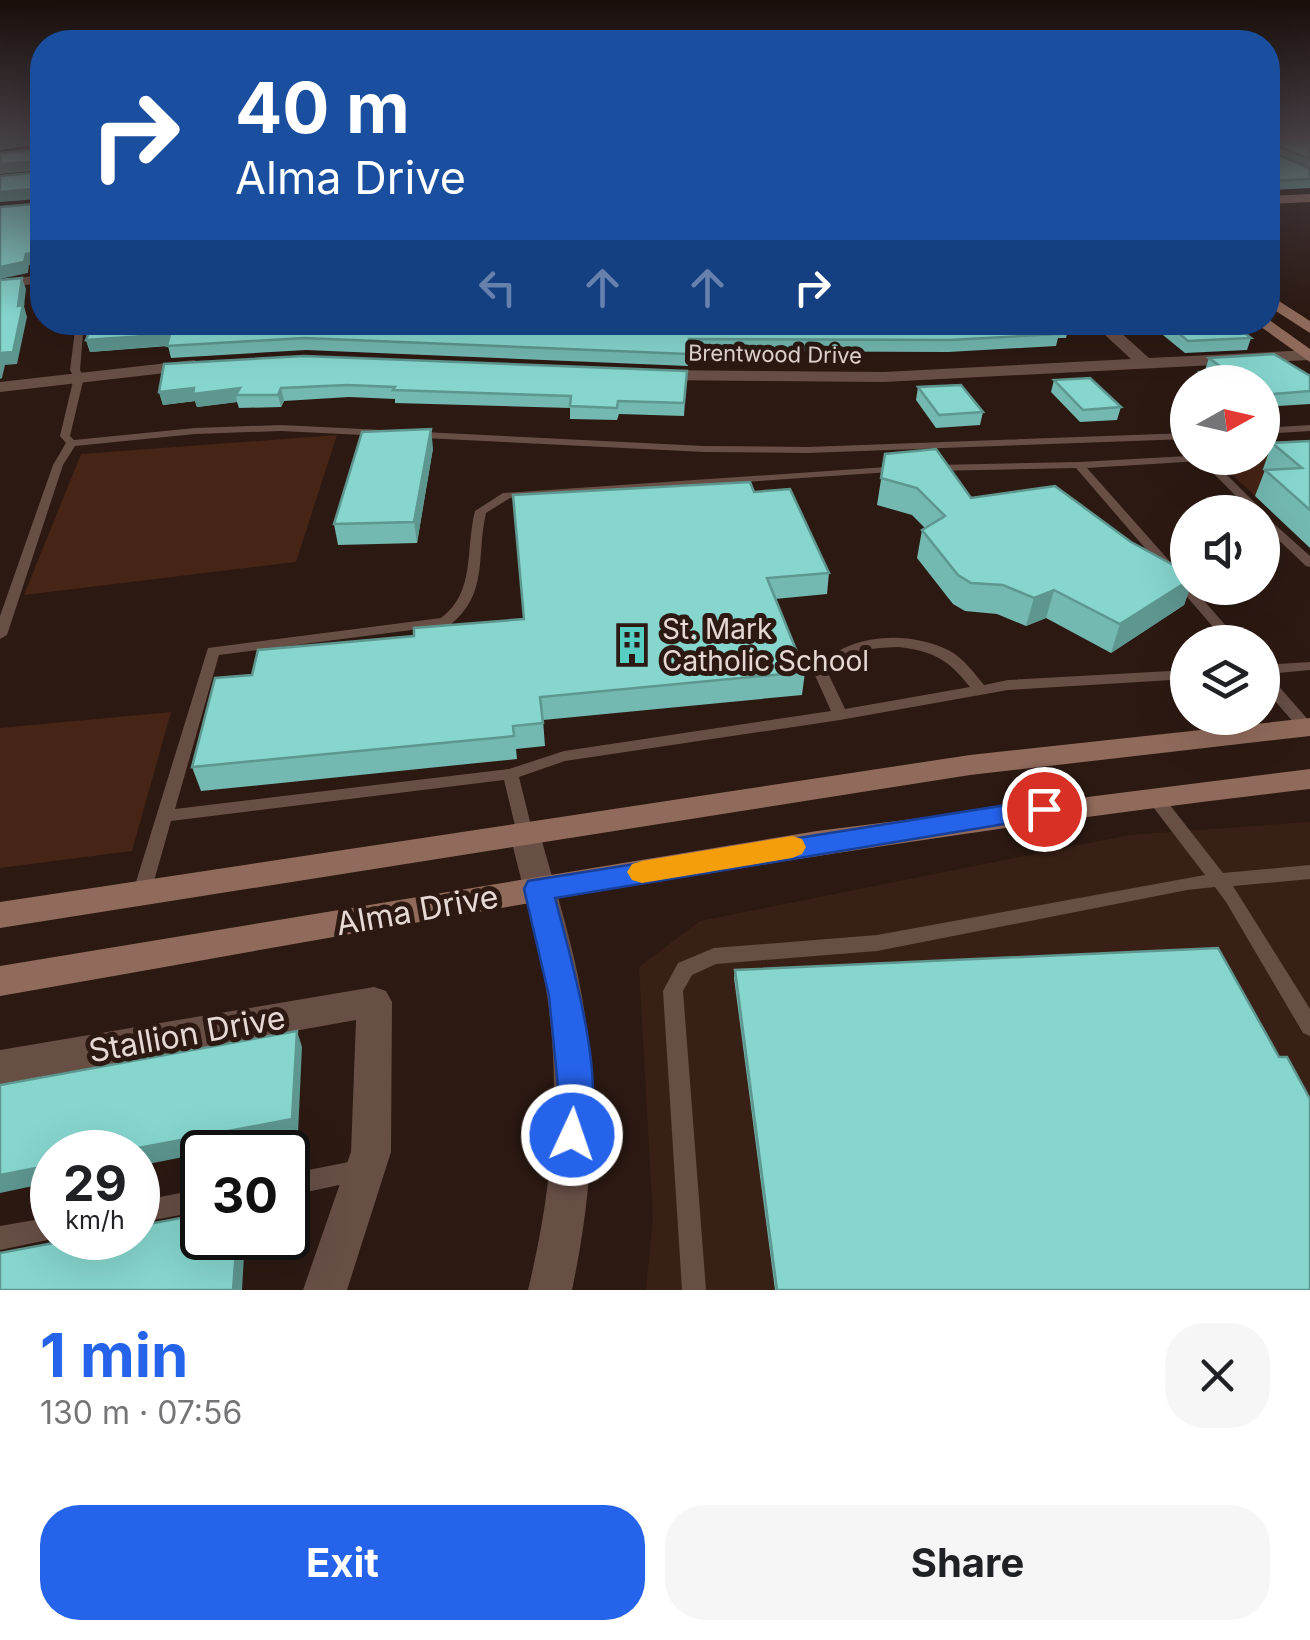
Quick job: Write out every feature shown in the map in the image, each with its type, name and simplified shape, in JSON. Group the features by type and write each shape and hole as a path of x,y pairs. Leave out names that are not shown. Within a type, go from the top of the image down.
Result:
{"main road":[{"path":"1280,199 1310,198"},
{"path":"1280,308 1310,328"},
{"path":"1280,335 1309,356"},
{"name":"Alma Drive","path":"0,915 970,765 1309,729"},
{"name":"Alma Drive","path":"0,982 828,841 1153,794 1310,779"}],"street":[{"path":"0,210 30,207"},
{"path":"0,284 30,280"},
{"path":"1114,335 1148,365"},
{"name":"Brentwood Drive","path":"642,374 884,377 1309,356"},
{"path":"0,387 214,364"},
{"path":"525,834 565,996 576,1097 561,1250 550,1290"},
{"name":"Stallion Drive","path":"0,1067 374,1002 371,1152 365,1170"},
{"path":"324,1290 365,1170"}],"lane":[{"path":"71,443 65,436 79,377 75,370 79,335"},
{"path":"71,443 195,431 281,428 704,449 808,450 1170,437"},
{"path":"1280,430 1310,428"},
{"path":"1280,444 1310,442"},
{"path":"0,635 58,466 71,443"},
{"path":"140,896 213,651 445,622 466,606 480,510 495,499 519,494 846,470 1170,460"},
{"path":"1080,464 1218,625"},
{"path":"1221,475 1240,495"},
{"path":"1280,534 1310,563"},
{"path":"840,715 821,673 826,663 838,655 865,647 924,646 960,665 980,690"},
{"path":"1280,670 1310,666"},
{"path":"164,816 510,774 564,756 840,715 1008,685 1170,675"},
{"path":"1280,694 1309,729"},
{"path":"510,774 525,834"},
{"path":"1153,794 1252,928 1310,1027"},
{"path":"694,1290 673,991 685,969 714,956 877,943 1218,880 1310,872"},
{"path":"310,1180 365,1170"},
{"path":"0,1238 30,1232"}],"shaded area":[{"path":"337,435 296,562 24,595 81,454"},
{"path":"1310,451 1291,494 1254,495 1233,475 1280,475 1280,454"},
{"path":"171,712 132,851 0,868 0,728"},
{"path":"1310,822 1310,1290 646,1290 653,1218 639,967 700,921 1129,835"}],"building":[{"path":"30,204 30,254 24,262 0,267 0,207"},
{"path":"22,278 18,306 23,305 13,352 0,353 0,280"},
{"path":"88,335 156,335 86,340"},
{"path":"170,335 1041,335 950,340 689,339 688,354 304,338 167,346"},
{"path":"1181,335 1251,338 1188,341"},
{"path":"1274,354 1310,376 1310,391 1280,394 1280,365 1218,365 1209,358"},
{"path":"304,356 687,371 684,403 618,401 617,408 570,406 571,396 347,385 281,388 278,395 236,395 240,388 193,394 194,388 159,392 164,364"},
{"path":"1090,378 1121,407 1083,410 1054,380"},
{"path":"961,385 983,412 939,415 918,387"},
{"path":"431,429 414,522 334,524 362,432"},
{"path":"1310,441 1310,510 1271,475 1280,475 1280,469 1302,468 1280,450 1280,443"},
{"path":"936,449 971,498 1055,486 1131,542 1170,563 1170,592 1120,624 1054,590 1034,598 1003,585 971,583 958,575 922,530 945,516 917,488 881,478 885,454"},
{"name":"St. Mark Catholic School","path":"750,482 754,492 790,489 829,573 767,578 805,672 540,697 543,723 513,726 514,736 192,767 215,678 252,675 258,650 414,636 414,628 524,619 513,495"},
{"path":"1218,948 1279,1057 1287,1057 1310,1099 1310,1290 777,1290 735,970"},
{"path":"297,1031 292,1119 234,1130 180,1130 180,1140 160,1144 160,1130 30,1130 30,1169 0,1175 0,1085"},
{"path":"180,1218 180,1260 235,1260 233,1290 0,1290 0,1253 30,1247 30,1260 160,1260 160,1222"}],"slow traffic":[{"path":"642,872 792,847"}],"place":[{"name":"St. Mark Catholic School","path":"632,645"}],"route":[{"path":"572,1135 576,1097 565,996 538,889 1044,809"}]}
